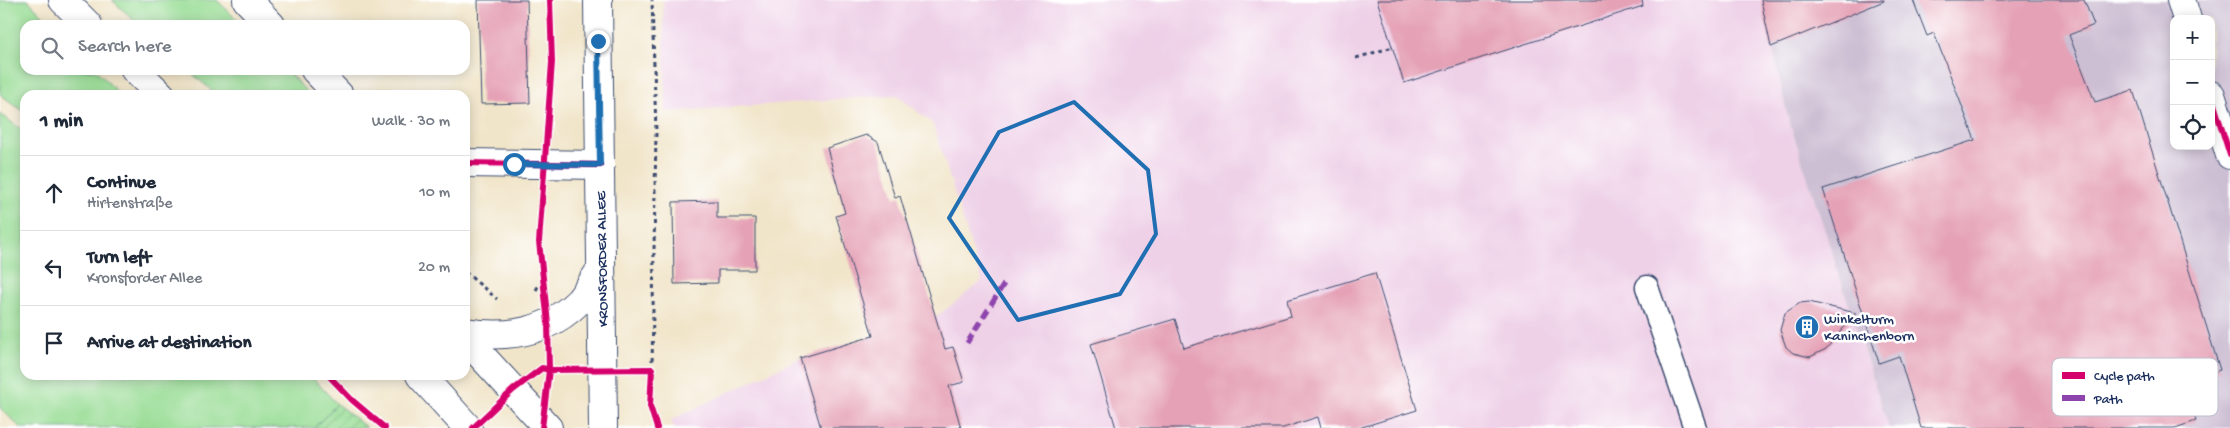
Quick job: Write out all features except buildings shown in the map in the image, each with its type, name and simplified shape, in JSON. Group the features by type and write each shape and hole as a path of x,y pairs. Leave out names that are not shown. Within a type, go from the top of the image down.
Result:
{"main road":[{"path":"62,0 83,20"},
{"path":"247,0 266,20"},
{"name":"KRONSFORDER ALLEE","path":"598,0 603,428"},
{"path":"2181,0 2186,15"},
{"path":"140,75 156,90"},
{"path":"320,75 334,90"},
{"path":"2214,105 2230,156"},
{"path":"470,163 600,165"},
{"path":"470,333 492,336 526,332 548,323 579,301 601,269"},
{"path":"470,343 548,428"},
{"path":"425,380 468,428"}],"lane":[{"path":"1647,287 1695,428"}],"path":[{"path":"651,378 656,132 652,0"},
{"path":"1356,58 1392,47"},
{"path":"542,269 548,323"},
{"path":"470,276 499,300"},
{"path":"534,292 543,278"},
{"path":"602,370 652,369"}],"highlighted area":[{"path":"1074,102 1148,170 1156,234 1120,294 1018,320 949,218 999,132"}],"shaded area":[{"path":"663,0 1763,0 1787,114 1889,428 674,428 671,420 800,358 936,317 982,281 933,124 897,95 666,112"},
{"path":"1763,0 2230,0 2230,428 1889,428 1787,114"}],"green space":[{"path":"0,0 28,0 47,20 20,20 20,75 101,75 115,90 20,90 20,109 0,94"},
{"path":"112,0 217,0 237,20 134,20"},
{"path":"194,75 291,75 305,90 211,90"},
{"path":"0,114 20,128 20,380 315,380 337,404 314,428 21,428 0,408"},
{"path":"337,404 367,428 314,428"}],"marked path":[{"path":"967,343 1004,284"}],"cycle path":[{"path":"542,428 549,370 548,323 539,242 552,62 550,0"},
{"path":"2214,105 2230,155"},
{"path":"470,163 600,165"},
{"path":"473,428 513,390 542,368 549,370 652,369 650,406 657,428"},
{"path":"333,380 352,400 385,428"}],"place":[{"name":"Winkelturm Kaninchenborn","path":"1807,327"}],"route":[{"path":"514,164 600,165 598,41"}]}
